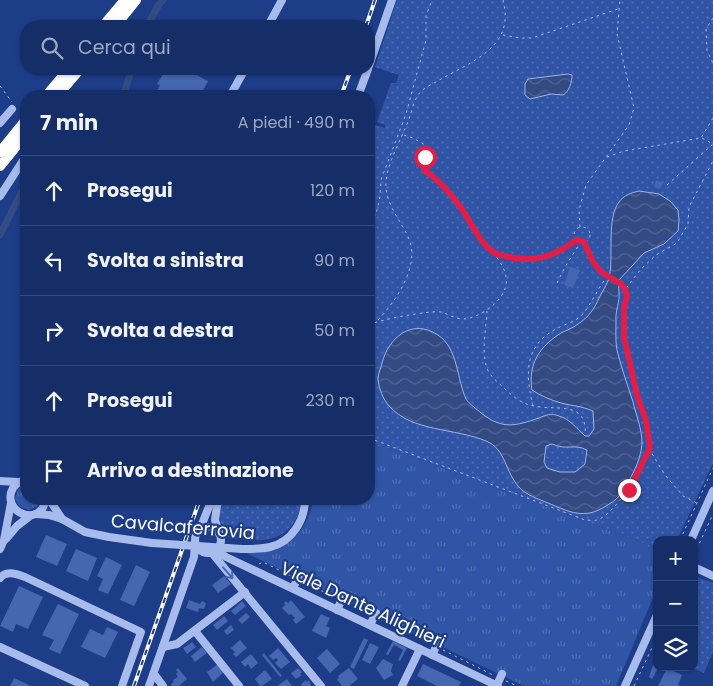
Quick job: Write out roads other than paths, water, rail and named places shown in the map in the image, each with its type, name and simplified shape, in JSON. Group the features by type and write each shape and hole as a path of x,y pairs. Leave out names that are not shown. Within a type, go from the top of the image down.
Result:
{"highway":[{"path":"109,20 125,0"},
{"path":"120,20 136,0"},
{"path":"51,90 63,75"},
{"path":"63,90 75,75"},
{"path":"0,152 20,127"},
{"path":"0,166 20,141"}],"street":[{"path":"271,20 282,0"},
{"path":"375,47 392,0"},
{"path":"233,90 242,75"},
{"path":"360,90 365,75"},
{"path":"0,123 12,109"},
{"path":"0,196 20,165"},
{"path":"20,480 0,482 14,509 20,514 49,515 62,519"},
{"path":"0,549 9,519 11,491 20,483"},
{"path":"693,536 713,491"},
{"path":"4,540 17,526 44,505"},
{"path":"52,505 62,519"},
{"path":"149,686 194,557 195,535 200,529 210,505"},
{"path":"194,557 219,548 222,540 215,520 217,505"},
{"name":"Cavalcaferrovia","path":"62,519 85,532 109,537 152,543 261,549 280,543 294,532 304,514 305,505"},
{"path":"200,529 212,527 219,531"},
{"path":"195,543 197,547 210,552 321,686"},
{"name":"Viale Dante Alighieri","path":"210,552 251,568 432,655 499,681"},
{"path":"698,569 713,576"},
{"path":"0,578 12,573 25,577 141,632 122,686"},
{"path":"293,588 298,578"},
{"path":"163,647 174,645 195,631 245,592"},
{"path":"337,610 342,599"},
{"path":"370,625 375,615"},
{"path":"624,686 653,624"},
{"path":"195,631 239,686"},
{"path":"432,655 437,645"},
{"path":"0,647 86,686"},
{"path":"402,686 420,649"},
{"path":"154,674 163,686"}],"water":[{"path":"572,75 571,84 563,95 551,94 530,99 525,95 525,84 528,79"},
{"path":"639,191 659,194 670,201 678,210 679,220 678,231 664,244 644,253 619,280 616,346 639,422 642,443 640,457 634,471 616,499 598,510 584,514 570,512 540,500 529,495 519,487 514,481 502,455 493,445 474,437 410,421 389,406 382,394 378,379 385,354 396,338 403,333 419,329 428,330 438,335 450,348 466,399 481,413 496,422 509,425 523,423 546,415 563,417 585,436 589,436 594,429 593,411 554,401 532,390 532,372 541,350 553,338 582,322 595,305 609,276 615,209 623,198","holes":["552,444 578,447 587,450 585,464 575,472 560,472 547,468 544,462 546,446"]}],"waterway":[{"path":"150,20 163,0"},
{"path":"125,90 130,75"},
{"path":"0,235 20,195"}],"railway":[{"path":"368,20 375,0"},
{"path":"343,90 349,75"},
{"path":"134,686 198,505"}]}
